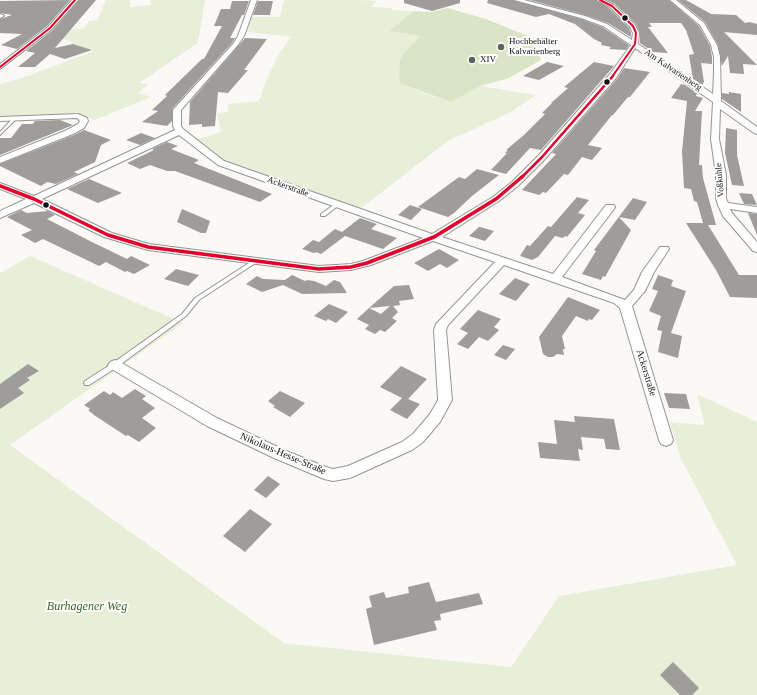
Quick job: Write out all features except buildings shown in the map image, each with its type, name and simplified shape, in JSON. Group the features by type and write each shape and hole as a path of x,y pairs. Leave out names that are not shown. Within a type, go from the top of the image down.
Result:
{"street":[{"path":"0,67 50,28 75,0"},
{"path":"0,215 180,131 177,126 177,110 226,57 238,40 254,0"},
{"name":"Am Kalvarienberg","path":"517,0 598,22 607,26 716,100 725,109 757,131"},
{"path":"0,186 34,199 108,235 137,245 176,252 319,269 351,267 375,261 434,237 496,199 515,184 542,157 613,76 635,44 636,33 634,26 612,6 600,0"},
{"name":"Voßkuhle","path":"673,0 702,24 714,45 717,57 718,73 714,139 721,175 721,198 727,214 757,249"},
{"path":"0,119 78,116 83,118 84,122 74,130 0,160"},
{"name":"Ackerstraße","path":"180,131 222,163 337,205 614,298 626,306 666,440"},
{"path":"723,206 757,210"},
{"path":"554,279 610,207"},
{"path":"626,306 639,291 648,272 664,249"},
{"name":"Nikolaus-Hesse-Straße","path":"115,365 212,422 279,454 324,473 333,475 350,472 406,446 424,432 435,418 445,400 440,330 442,324 502,261"}],"lane":[{"path":"0,134 15,118"},
{"path":"323,215 337,205"},
{"path":"87,383 115,365 187,313 197,299 260,262"}],"green space":[{"path":"106,0 130,0 130,7 151,5 151,0 205,0 198,43 139,83 148,84 138,93 151,97 95,120 80,115 0,118 0,84 19,79 94,51 48,34 53,30 83,29 89,21 97,20"},
{"path":"284,0 376,1 371,7 414,11 389,31 422,36 407,49 401,84 423,93 451,102 480,86 536,95 511,112 448,141 360,209 223,160 195,140 221,132 217,114 228,112 228,104 259,101 278,55 291,37 247,32 252,17 280,17"},
{"path":"448,8 486,19 533,38 541,60 509,78 480,86 451,102 401,84 399,80 400,61 402,56 421,36 389,31 414,11 431,12"},
{"name":"Burhagener Weg","path":"30,256 183,323 10,445 284,643 511,667 559,596 737,565 681,459 670,422 705,425 697,394 757,422 757,695 0,695 0,273"}],"transit line":[{"path":"0,67 50,28 75,0"},
{"path":"0,186 34,199 108,235 148,247 319,269 351,267 367,263 434,237 452,227 496,199 515,184 542,157 613,76 635,44 636,33 633,26 612,6 600,0"}],"place":[{"name":"Hochbehälter Kalvarienberg","path":"501,47"},
{"name":"XIV","path":"472,60"}]}
